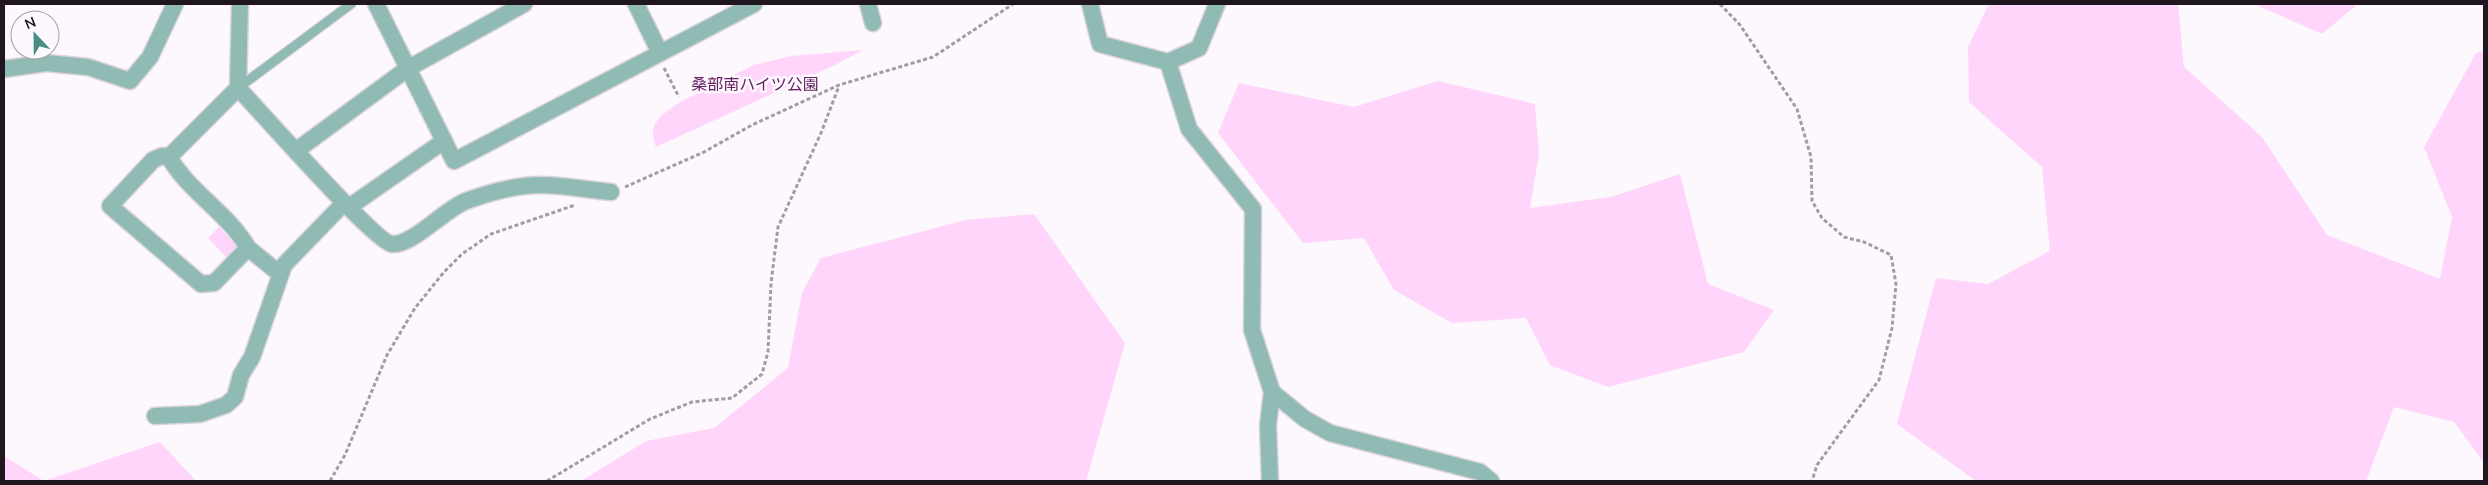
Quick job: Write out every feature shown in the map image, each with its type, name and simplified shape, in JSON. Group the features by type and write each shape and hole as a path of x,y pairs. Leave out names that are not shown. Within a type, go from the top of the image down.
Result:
{"street":[{"path":"4,69 46,63 88,67 130,81 150,57 175,4"},
{"path":"169,157 238,88 240,4"},
{"path":"376,4 454,161 754,4"},
{"path":"297,150 407,69 524,4"},
{"path":"636,4 659,53"},
{"path":"868,4 873,23"},
{"path":"1090,4 1100,44 1168,62 1199,48 1217,4"},
{"path":"1168,62 1189,129 1254,209 1252,330 1272,392 1268,425 1270,481"},
{"path":"238,88 346,205 379,237 390,244 404,242 444,213 465,202 490,194 539,185 611,192"},
{"path":"155,416 200,414 226,405 235,397 241,376 252,356 284,265 346,205 444,141"},
{"path":"169,157 162,156 153,160 110,206 201,284 214,283 248,248"},
{"path":"169,157 178,172 230,224 248,248 280,274"},
{"path":"1272,392 1305,419 1330,433 1480,472 1491,481"}],"lane":[{"path":"238,88 351,4"}],"path":[{"path":"611,192 704,152 752,125 839,85 933,57 1013,4"},
{"path":"1720,4 1740,25 1798,109 1811,157 1812,201 1822,218 1844,238 1864,242 1891,255 1896,284 1892,328 1879,380 1816,465 1812,481"},
{"path":"659,53 678,97"},
{"path":"547,481 650,419 692,402 732,398 762,374 768,352 771,282 778,227 821,132 839,85"},
{"path":"330,481 346,455 387,355 415,308 444,272 462,254 491,234 584,202"}],"green space":[{"path":"1989,4 2178,4 2184,67 2262,137 2327,235 2440,279 2452,217 2424,147 2476,53 2484,51 2484,463 2454,422 2394,407 2366,481 1976,481 1897,424 1936,278 1988,284 2050,251 2042,167 1969,102 1968,47"},
{"path":"2254,4 2358,4 2322,34"},
{"name":"桑部南ハイツ公園","path":"863,50 835,65 656,147 653,139 654,126 662,116 680,102 754,65 792,56"},
{"path":"1438,81 1535,104 1539,154 1530,208 1611,197 1680,174 1708,284 1774,310 1744,352 1608,387 1550,365 1526,318 1452,323 1394,290 1364,238 1303,243 1218,133 1239,83 1354,107"},
{"path":"1034,214 1125,343 1086,481 581,481 646,441 714,428 788,368 802,293 821,258 966,220"},
{"path":"219,227 240,249 229,260 208,238"},
{"path":"160,442 196,481 44,481"},
{"path":"4,456 44,481 4,481"}]}
